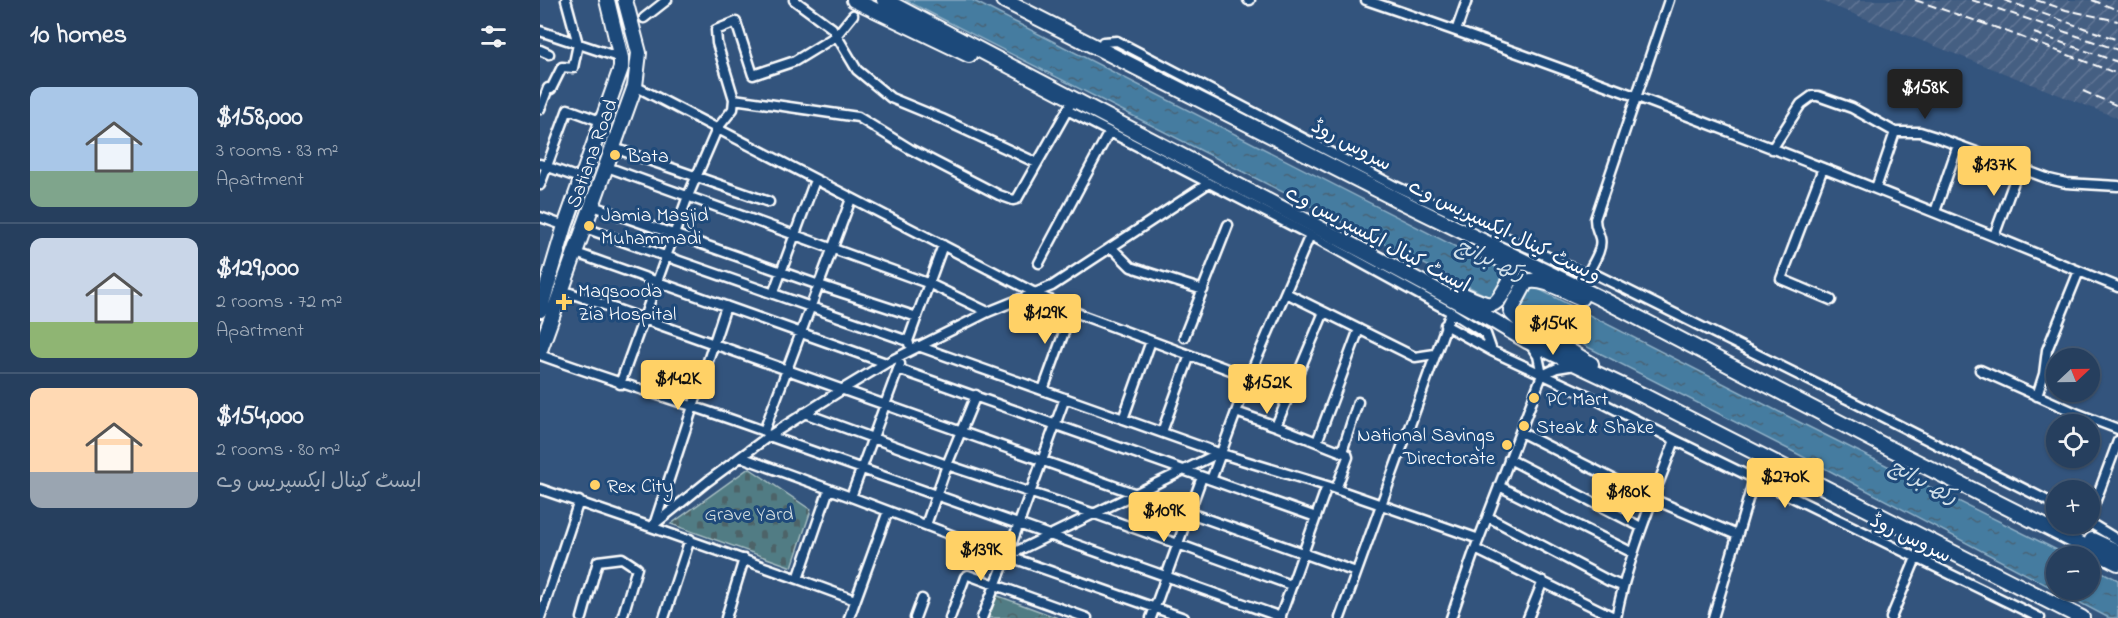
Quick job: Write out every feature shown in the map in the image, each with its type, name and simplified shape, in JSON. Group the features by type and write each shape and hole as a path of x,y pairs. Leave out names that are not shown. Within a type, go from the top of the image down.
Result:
{"main road":[{"name":"Satiana Road","path":"541,306 565,226 618,78 621,58 607,0"},
{"name":"Satiana Road","path":"540,350 635,87 639,53 625,0"},
{"path":"854,0 1070,105"},
{"name":"ایسٹ کینال ایکسپریس وے","path":"884,0 1070,105 1367,253 1527,341 1644,396 2082,618"},
{"name":"ویسٹ کینال ایکسپریس وے","path":"1003,0 1398,200 1604,300 1883,445 2118,563"},
{"path":"1022,0 1103,42 1165,81"},
{"path":"612,21 630,16"},
{"path":"1367,253 1485,305 1490,306 1498,302 1513,275 1509,265 1398,200"},
{"path":"1644,396 1519,320 1511,310 1526,282 1534,280 1542,282 1680,339"},
{"path":"1883,445 2118,552"},
{"path":"1864,508 2067,618"}],"street":[{"path":"540,109 548,88 551,89 562,67 573,68 578,44 566,0"},
{"path":"644,18 667,0"},
{"path":"794,0 832,28 857,70 891,98 1037,163"},
{"path":"1366,0 1384,3 1637,95 1876,188 2118,287"},
{"path":"1456,31 1467,0"},
{"path":"1587,275 1600,248 1600,236 1595,230 1595,219 1669,0"},
{"path":"620,384 696,176 717,129 733,109 734,99 717,43 716,30 736,22 753,75 795,61 837,36 853,15"},
{"path":"540,31 621,58"},
{"name":"سروس روڈ","path":"1103,42 1117,41 1395,186 1587,275 1598,275 2046,501"},
{"path":"635,87 1035,293 1072,310 1249,377"},
{"path":"1772,149 1801,104 1812,96 1818,96 1852,108 1895,132 1920,132 2049,179 2066,183 2118,186"},
{"path":"734,99 858,117 910,149 1010,199 1017,199 1070,105 1109,132 1310,235 1450,312 1486,334 1492,351"},
{"path":"540,185 543,166 568,109 603,122"},
{"path":"1039,263 1109,132"},
{"path":"1876,188 1895,132"},
{"path":"1935,212 1958,145"},
{"path":"614,148 769,202"},
{"path":"543,166 582,178"},
{"path":"607,167 930,284 988,312"},
{"path":"1823,168 1781,279 1831,300"},
{"path":"1994,236 2019,168"},
{"path":"773,294 815,180"},
{"path":"653,525 767,434 886,363 988,312 1068,277 1209,183"},
{"path":"767,434 788,369 851,199"},
{"path":"593,206 917,317"},
{"path":"540,217 565,226"},
{"path":"1184,337 1228,225"},
{"path":"585,228 908,341 916,348 1479,539"},
{"path":"1211,480 1249,377 1310,235"},
{"path":"908,341 943,245"},
{"path":"1111,247 1131,267 1203,290"},
{"path":"576,253 886,363"},
{"path":"2037,396 2044,374 2047,350 2079,271"},
{"path":"562,290 961,430 1356,573"},
{"path":"1286,292 1415,357 1435,354"},
{"path":"653,525 726,306"},
{"path":"1043,390 1072,310"},
{"path":"1276,426 1324,312"},
{"path":"1340,618 1450,312"},
{"name":"سروس روڈ","path":"1445,325 1492,351 1590,396 1754,479 2040,618"},
{"path":"1317,442 1359,329"},
{"path":"1123,419 1151,341"},
{"path":"1451,618 1542,375 1538,356 1527,341"},
{"path":"540,355 620,384 693,405 862,470 1281,617 1327,486"},
{"path":"851,497 872,437 887,404 902,355"},
{"path":"1162,432 1190,356"},
{"path":"1542,375 1557,368 1575,365"},
{"path":"898,369 1316,517"},
{"path":"1980,370 2118,429"},
{"path":"926,525 947,465 976,395"},
{"path":"982,618 1065,398"},
{"path":"1342,452 1358,402"},
{"path":"1236,412 1348,455 1336,489"},
{"path":"804,413 1291,585"},
{"path":"1520,432 1653,499 1737,535"},
{"path":"1475,549 1616,618 1622,586 1641,527 1675,440"},
{"path":"2100,492 2115,457 2118,441"},
{"path":"1007,556 1220,453"},
{"path":"741,457 1007,556 1184,618"},
{"path":"1509,459 1641,527"},
{"path":"1151,618 1202,477"},
{"path":"1713,618 1754,479"},
{"path":"1499,486 1633,554"},
{"path":"540,489 653,525 855,600"},
{"path":"798,579 829,489"},
{"path":"540,618 579,501"},
{"path":"849,618 888,511"},
{"path":"1488,517 1622,586"},
{"path":"2100,529 2118,540"},
{"path":"664,618 690,539"},
{"path":"582,618 598,561 622,558 637,568 622,618"},
{"path":"1891,618 1916,558"},
{"path":"726,618 744,559"},
{"path":"950,618 965,577 968,575 1087,618"},
{"path":"1528,618 1543,581"},
{"path":"915,618 922,599"}],"shaded area":[{"path":"1818,0 2118,0 2118,118"}],"green space":[{"name":"Grave Yard","path":"749,468 811,510 792,567 671,524"},
{"path":"993,594 1058,618 985,618"}],"water":[{"path":"905,0 972,0 1805,425 2049,546 2046,546 2046,585 1792,451"},
{"path":"2100,571 2118,580 2118,618 2109,618 2075,600 2100,600"}],"railway":[{"path":"1915,0 2000,29 2118,74"},
{"path":"1972,0 2118,50"},
{"path":"2004,0 2118,40"},
{"path":"2036,0 2066,10 2118,21"},
{"path":"2092,0 2118,10"},
{"path":"2034,33 2118,62"},
{"path":"2083,91 2118,106"}],"place":[{"name":"Bata","path":"615,155"},
{"name":"Jamia Masjid Muhammadi","path":"589,226"},
{"name":"Maqsooda Zia Hospital","path":"564,302"},
{"name":"PC Mart","path":"1534,398"},
{"name":"Steak & Shake","path":"1524,426"},
{"name":"National Savings Directorate","path":"1507,445"},
{"name":"Rex City","path":"595,485"}],"water label":[{"name":"رکھ برانچ","path":"1491,259"},
{"name":"رکھ برانچ","path":"1924,481"}]}
